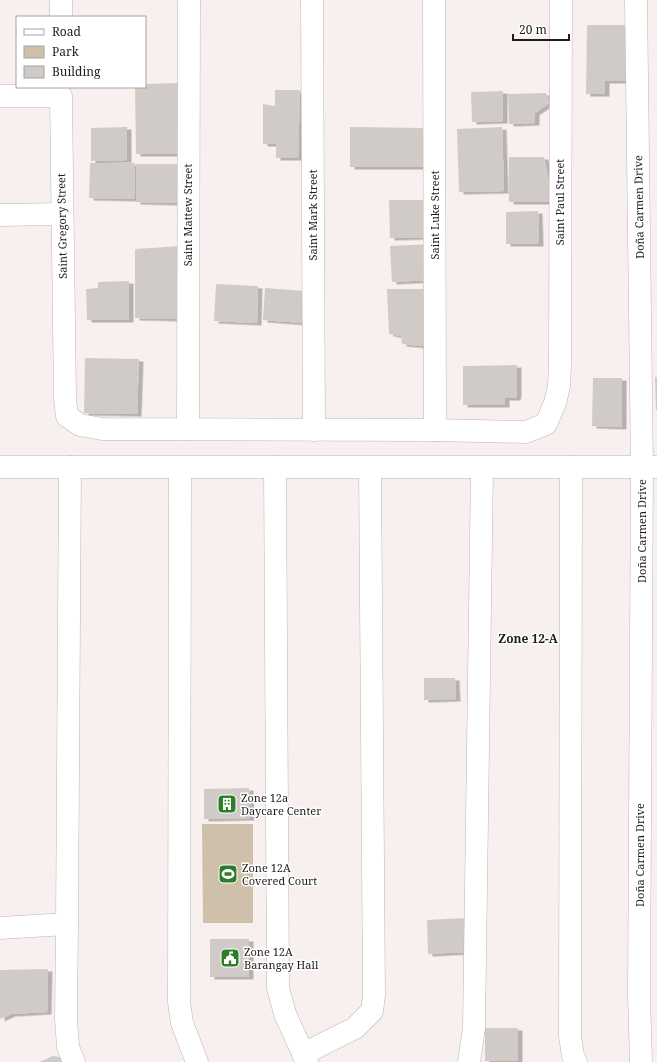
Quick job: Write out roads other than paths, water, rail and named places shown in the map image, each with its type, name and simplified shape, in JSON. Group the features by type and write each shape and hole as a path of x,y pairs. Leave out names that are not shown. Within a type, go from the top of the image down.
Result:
{"street":[{"path":"61,0 61,16"},
{"name":"Saint Mattew Street","path":"188,429 189,0"},
{"name":"Saint Mark Street","path":"312,0 314,430"},
{"name":"Saint Luke Street","path":"434,0 435,430"},
{"name":"Saint Paul Street","path":"67,416 80,425 102,429 435,430 526,432 546,424 555,403 559,386 560,364 561,0"},
{"name":"Doña Carmen Drive","path":"636,0 650,467 639,996 641,1062"},
{"name":"Saint Gregory Street","path":"0,96 61,91 64,376 67,416"},
{"path":"0,215 62,214"},
{"path":"0,467 650,467"},
{"path":"70,467 66,1019 68,1047 74,1062"},
{"path":"570,467 570,1036 573,1056 576,1062"},
{"path":"180,468 179,1002 182,1023 197,1062"},
{"path":"275,468 278,988 285,1014 305,1058 355,1028 372,1011 374,995 370,468"},
{"path":"469,1062 474,1028 482,468"},
{"path":"0,928 67,924"}],"place":[{"name":"Zone 12a Daycare Center","path":"227,804"},
{"name":"Zone 12A Covered Court","path":"228,874"},
{"name":"Zone 12A Barangay Hall","path":"230,958"}],"district":[{"name":"Zone 12-A","path":"528,639"}]}
